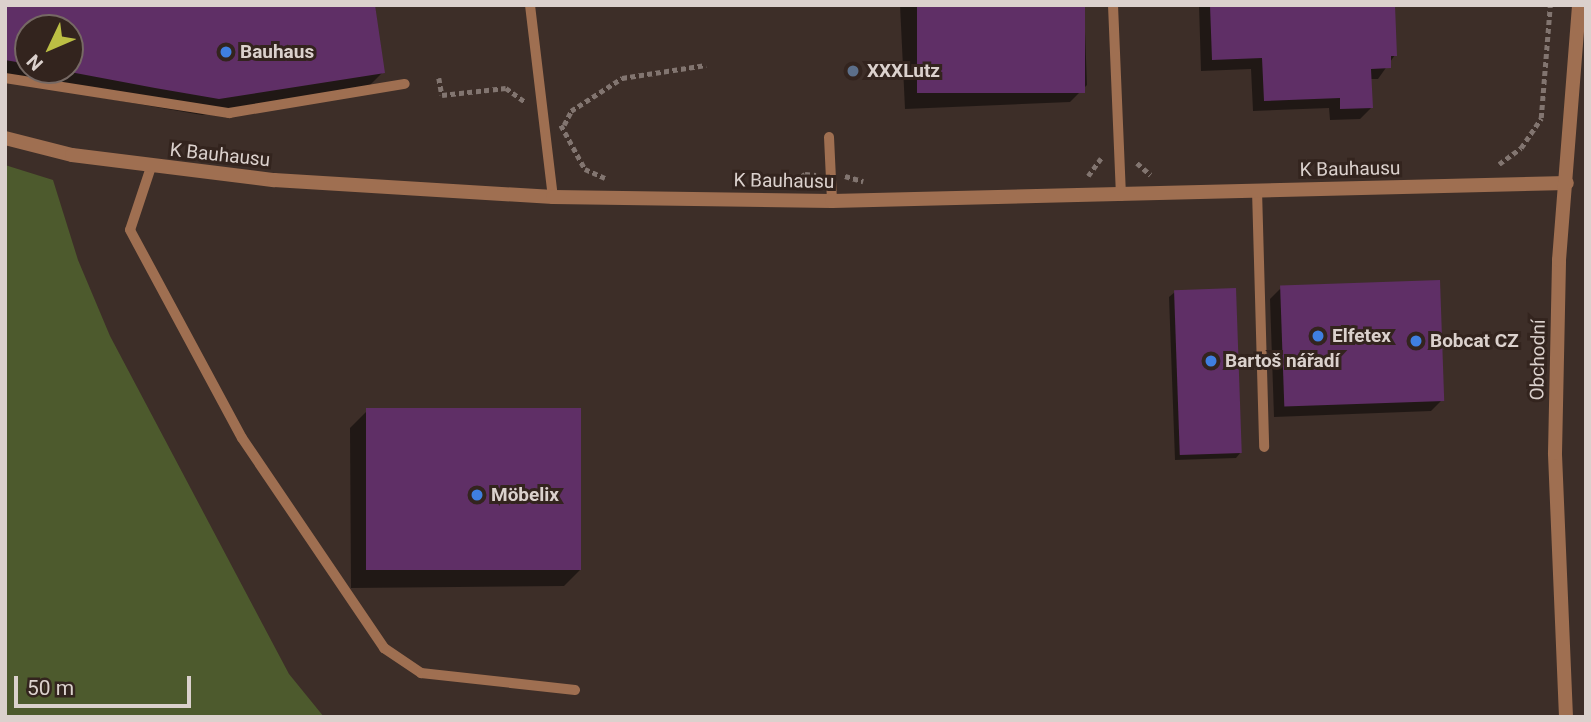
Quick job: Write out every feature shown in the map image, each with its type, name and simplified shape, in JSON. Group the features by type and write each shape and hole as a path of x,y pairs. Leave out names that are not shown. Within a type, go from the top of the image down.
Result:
{"street":[{"name":"Obchodní","path":"1566,717 1555,453 1559,260 1579,5"},
{"name":"K Bauhausu","path":"5,138 151,167 274,180 553,197 832,201 1567,183"}],"lane":[{"path":"530,5 547,124 553,197"},
{"path":"1113,5 1121,196"},
{"path":"5,78 229,113 405,84"},
{"path":"829,137 832,201"},
{"path":"151,167 130,230 242,438 384,648 421,673 575,690"},
{"path":"1257,190 1264,447"}],"path":[{"path":"1489,165 1503,164 1512,156 1541,118 1550,5"},
{"path":"608,179 585,169 573,154 564,125 571,111 622,78 706,65"},
{"path":"439,78 442,95 506,88 529,107 534,124 564,125"},
{"path":"1076,183 1097,168 1102,155 1102,134 1119,133 1128,133 1130,152 1139,166 1163,178"},
{"path":"787,184 805,174 855,176 870,187"}],"green space":[{"path":"5,165 53,180 78,260 110,336 289,674 324,717 5,717"}],"building":[{"name":"Bauhaus","path":"5,5 375,5 385,73 219,99 84,75 84,14 14,14 14,62 5,60"},
{"path":"917,5 1085,5 1085,93 917,93"},
{"path":"1210,5 1395,5 1397,56 1391,56 1391,68 1371,69 1373,108 1340,109 1340,98 1264,101 1262,58 1212,60"},
{"path":"1440,280 1444,401 1284,407 1280,286"},
{"path":"1236,288 1242,453 1180,455 1174,290"},
{"path":"366,408 581,408 581,570 366,570"}],"place":[{"name":"Bauhaus","path":"226,52"},
{"name":"XXXLutz","path":"853,71"},
{"name":"Elfetex","path":"1318,336"},
{"name":"Bobcat CZ","path":"1416,341"},
{"name":"Bartoš nářadí","path":"1211,361"},
{"name":"Möbelix","path":"477,495"}]}
